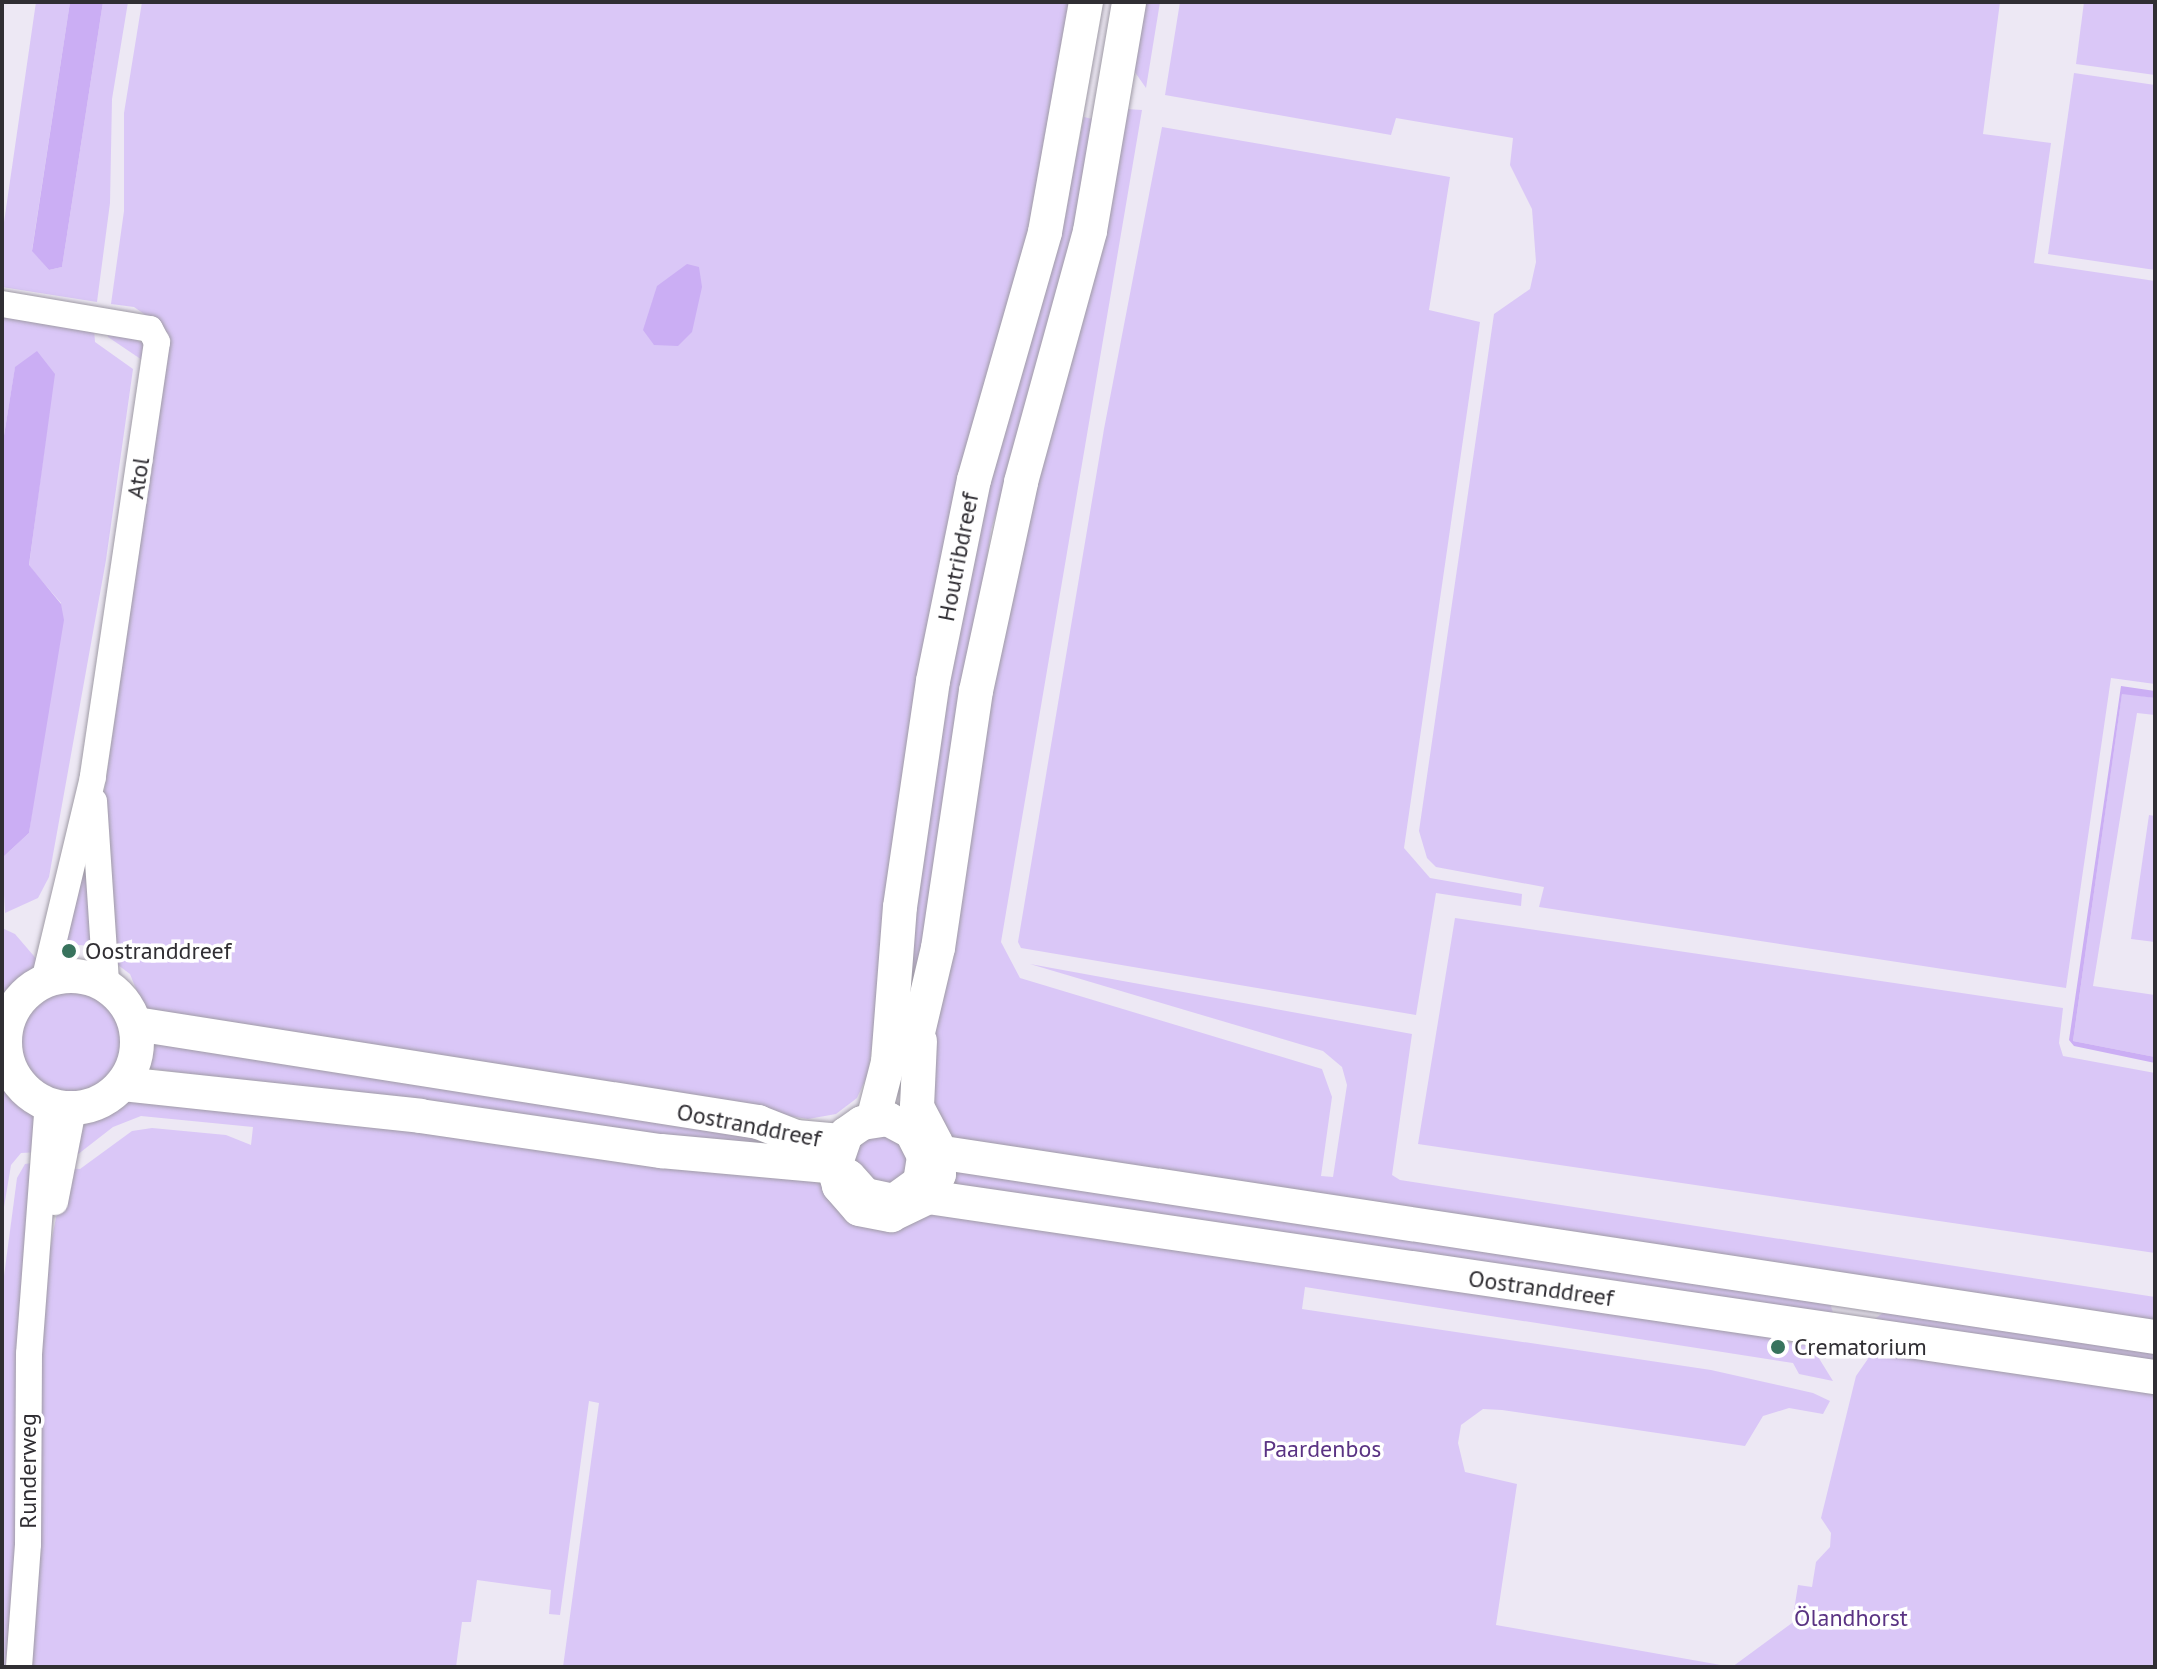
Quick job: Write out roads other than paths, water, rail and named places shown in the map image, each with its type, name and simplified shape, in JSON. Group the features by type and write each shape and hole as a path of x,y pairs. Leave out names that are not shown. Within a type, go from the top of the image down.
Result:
{"main road":[{"name":"Houtribdreef","path":"913,1134 885,1085 886,1037 933,681 974,480 1045,232 1086,2"},
{"name":"Houtribdreef","path":"913,1134 905,1096 920,1041 976,691 1021,482 1090,231 1129,2"},
{"path":"75,975 106,984 129,1008 136,1024 136,1056 123,1084 105,1099 61,1106 23,1088 5,1061 9,1004 44,981 75,975"},
{"name":"Oostranddreef","path":"136,1024 758,1122 796,1137 837,1163"},
{"path":"758,1122 821,1127 854,1110 869,1096 886,1037"},
{"name":"Oostranddreef","path":"123,1084 420,1116 767,1163 837,1163"},
{"path":"853,1127 913,1134 939,1174 928,1197 902,1213 879,1215 859,1209 837,1163 853,1127"},
{"path":"837,1163 865,1195 894,1201 920,1182 913,1134"},
{"name":"Oostranddreef","path":"913,1134 2155,1337"},
{"name":"Oostranddreef","path":"928,1197 2155,1377"}],"street":[{"name":"Atol","path":"2,304 150,329 157,342 93,777 44,981"},
{"name":"Atol","path":"93,777 106,984"},
{"name":"Runderweg","path":"19,1667 28,1544 29,1354 35,1275 49,1233 61,1106"}],"place":[{"name":"Oostranddreef","path":"69,951"},
{"name":"Crematorium","path":"1778,1347"}],"park label":[{"name":"Paardenbos","path":"1322,1449"},
{"name":"Ölandhorst","path":"1851,1618"}]}
